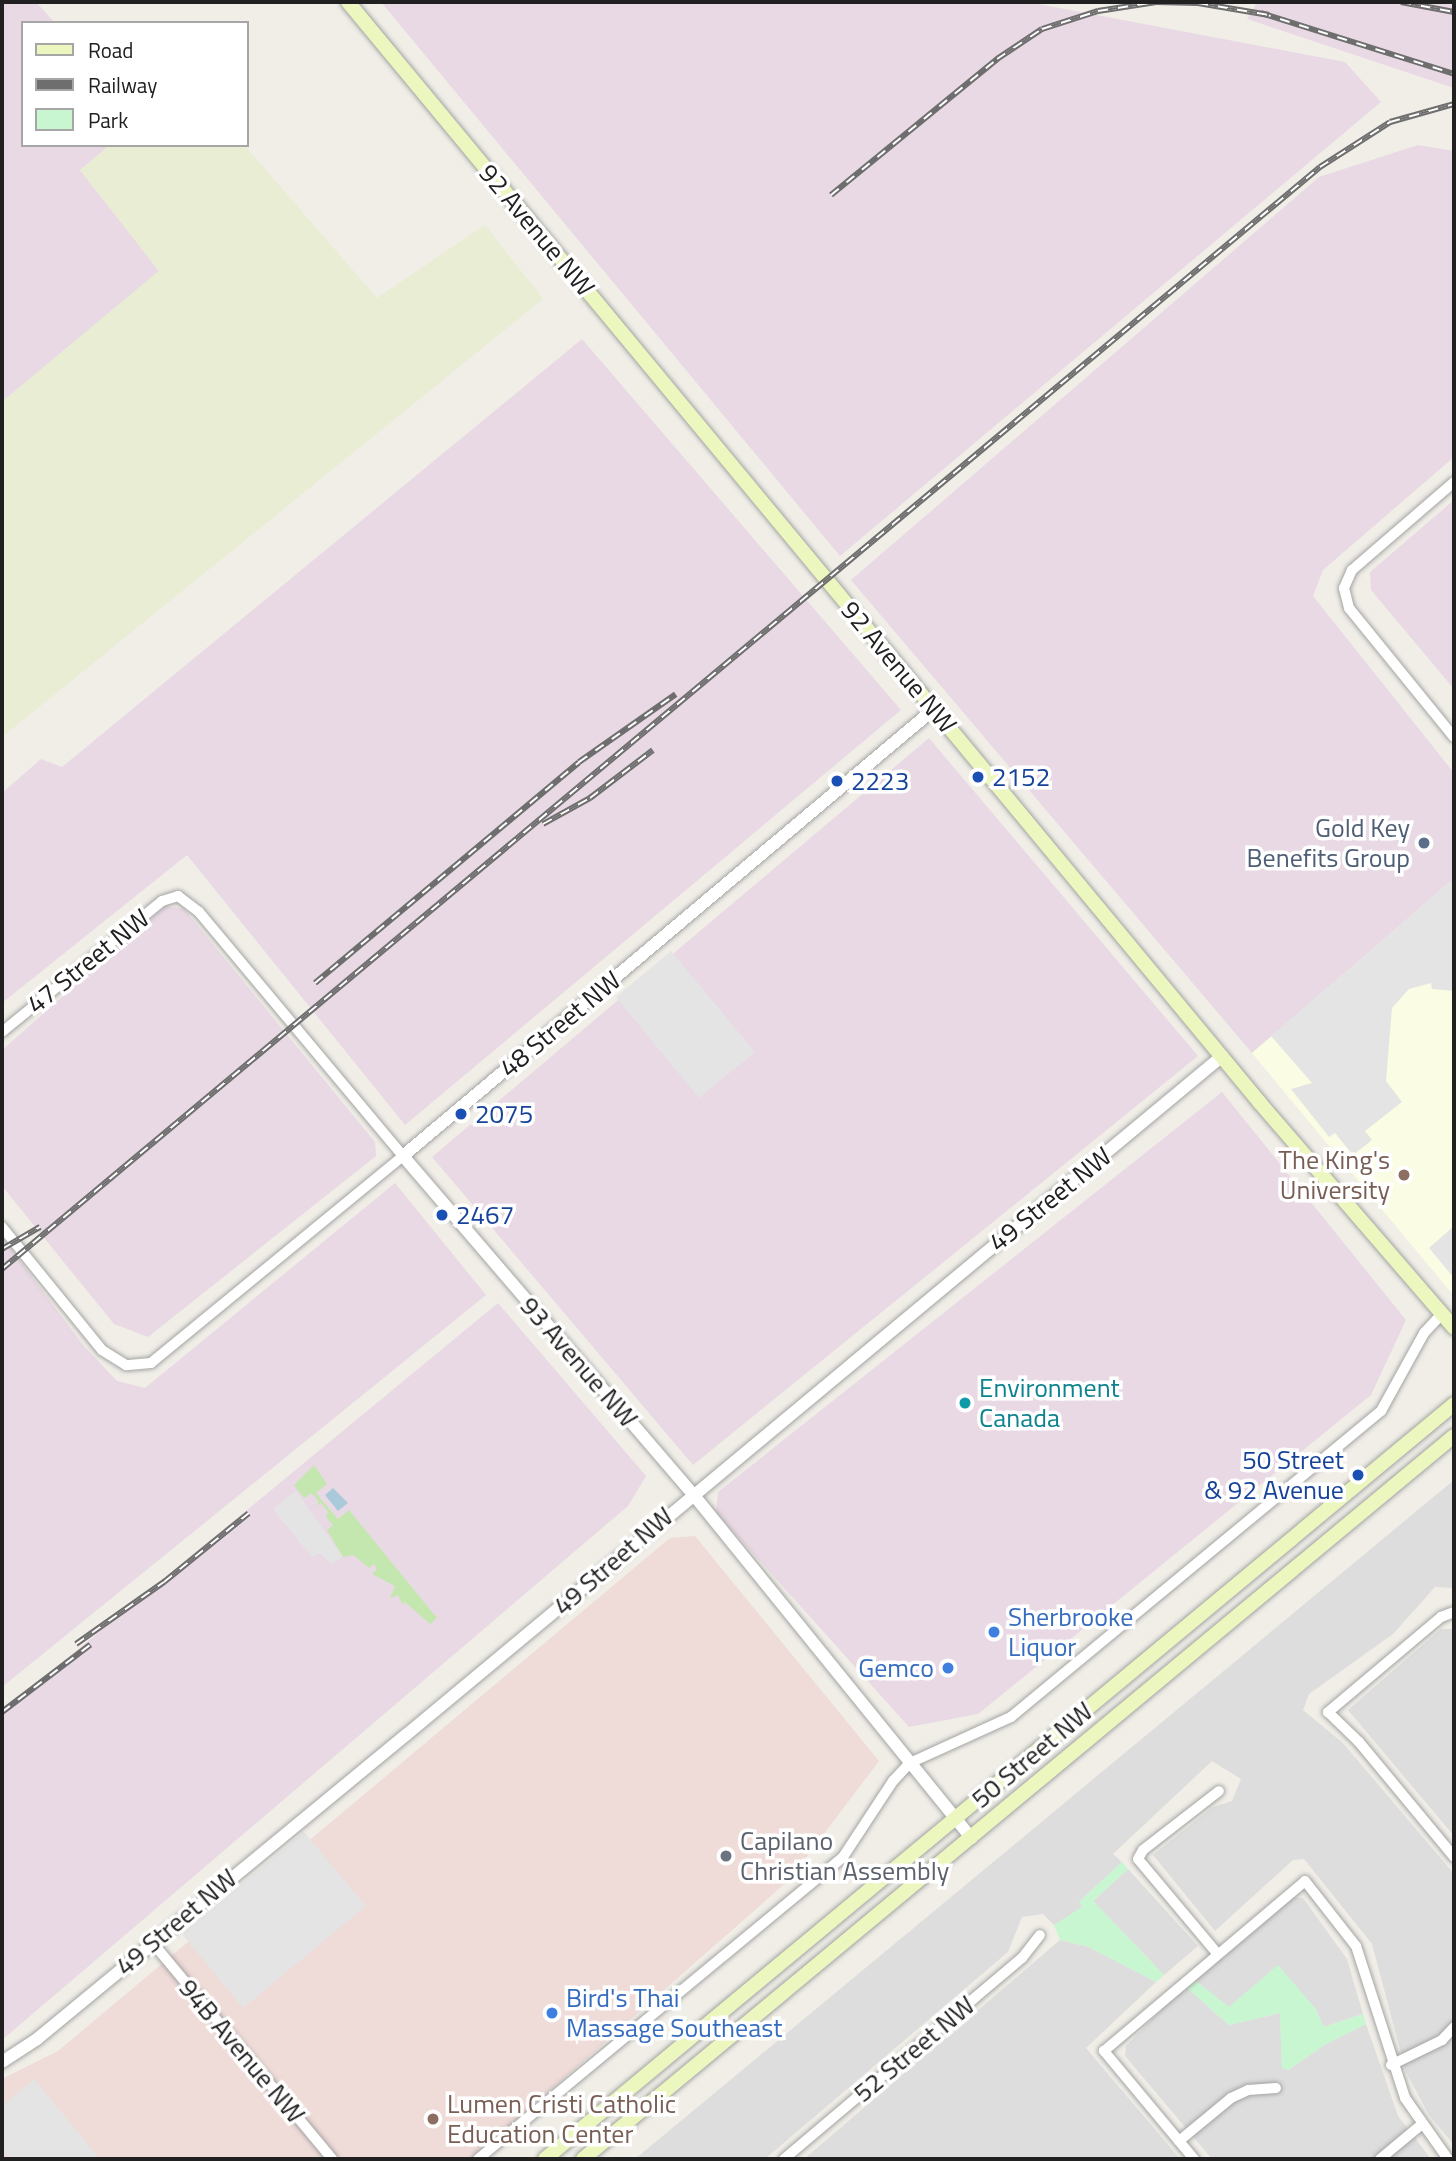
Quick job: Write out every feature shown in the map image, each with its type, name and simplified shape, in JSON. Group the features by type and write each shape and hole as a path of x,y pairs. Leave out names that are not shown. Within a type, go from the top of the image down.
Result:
{"main road":[{"name":"92 Avenue NW","path":"348,2 1222,1056 1454,1327"},
{"name":"50 Street NW","path":"545,2159 1454,1404"},
{"name":"50 Street NW","path":"583,2159 1454,1436"}],"street":[{"path":"1454,482 1352,570 1344,588 1349,608 1454,737"},
{"name":"48 Street NW","path":"2,1227 102,1350 126,1364 151,1363 403,1156 934,709"},
{"name":"93 Avenue NW","path":"178,895 199,912 403,1156 692,1493 971,1838"},
{"name":"47 Street NW","path":"2,1032 162,901 178,895"},
{"name":"49 Street NW","path":"2,2062 37,2039 1222,1056"},
{"name":"50 Street NW","path":"478,2159 844,1857 893,1781 909,1763 1011,1717 1381,1411 1424,1333 1442,1314"},
{"path":"1454,1612 1441,1617 1359,1690 1328,1709 1331,1718 1359,1742 1454,1857"},
{"path":"1216,1952 1138,1859 1139,1854 1219,1791"},
{"path":"1194,2159 1104,2051 1216,1952 1305,1881 1356,1945 1391,2065 1421,2125 1448,2159"},
{"name":"52 Street NW","path":"784,2159 1022,1958 1040,1935"},
{"name":"94B Avenue NW","path":"152,1942 332,2159"},
{"path":"1391,2065 1442,2040 1454,2027"},
{"path":"1179,2141 1231,2098 1248,2090 1276,2088"},
{"path":"1380,2159 1421,2125"}],"shaded area":[{"path":"2,2 36,2 53,21 21,21 21,147 108,147 80,170 159,271 2,402"},
{"path":"381,2 1028,2 1345,62 1381,102 840,556"},
{"path":"1257,2 1454,2 1454,88 1247,19"},
{"path":"1418,145 1454,151 1454,457 1323,570 1313,596 1454,773 1454,879 1252,1053 851,580 1319,177"},
{"path":"108,147 246,147 377,298 485,225 543,299 2,737 2,402 159,271 80,170"},
{"path":"582,339 901,710 405,1125 187,855 2,1003 2,793 41,759 62,767"},
{"path":"1454,500 1454,689 1371,590 1370,572"},
{"path":"929,738 1198,1056 693,1465 432,1157"},
{"name":"The King's University","path":"1454,879 1454,1296 1252,1053"},
{"path":"1454,879 1454,991 1432,989 1431,983 1409,989 1392,1008 1386,1081 1402,1102 1365,1131 1372,1140 1353,1155 1335,1133 1329,1137 1291,1089 1312,1083 1271,1036"},
{"path":"165,906 184,909 375,1142 376,1156 148,1337 114,1324 2,1186 2,1050"},
{"path":"671,951 755,1052 699,1098 616,997"},
{"path":"1222,1092 1406,1320 1371,1395 978,1714 909,1727 716,1512 718,1492"},
{"path":"395,1183 486,1295 2,1687 2,1237 83,1345 117,1381 145,1388"},
{"path":"1454,1226 1454,1278 1429,1248"},
{"path":"498,1303 646,1476 628,1506 2,2040 2,1712"},
{"path":"1454,1480 1454,1588 1435,1587 1393,1634 1309,1694 1303,1710 1343,1743 1454,1874 1454,2145 1429,2115 1406,2072 1372,1944 1304,1859 1293,1860 1215,1931 1153,1855 1213,1807 1232,1801 1241,1779 1212,1761 1113,1854 1122,1862 1079,1902 1083,1907 1054,1925 1043,1914 1022,1917 1008,1952 765,2159 635,2159"},
{"path":"296,1491 343,1557 331,1564 320,1553 312,1557 273,1509"},
{"path":"695,1536 879,1761 789,1880 472,2159 2,2159 2,2079 58,2051 670,1538"},
{"path":"1441,1629 1454,1629 1454,1836 1348,1710"},
{"path":"304,1832 366,1906 243,2008 182,1934"},
{"path":"1128,1869 1198,1946 1164,1975 1093,1901"},
{"path":"1291,1897 1303,1898 1347,1959 1363,2014 1324,2027 1315,2008 1229,2007 1193,1979"},
{"path":"1060,1940 1089,1947 1156,1982 1086,2048 1180,2159 804,2159"},
{"path":"1185,1986 1229,2025 1280,2013 1282,2068 1288,2070 1326,2044 1366,2024 1398,2116 1431,2159 1212,2159 1125,2056 1126,2046"},
{"path":"34,2079 100,2159 10,2159 2,2149 2,2106"}],"green space":[{"path":"314,1465 327,1484 316,1493 338,1519 349,1510 437,1618 430,1624 405,1602 402,1604 398,1595 390,1598 395,1586 372,1574 377,1569 374,1564 369,1568 353,1555 343,1557 327,1530 333,1525 326,1517 328,1512 321,1503 315,1506 319,1502 312,1493 304,1498 294,1485"},
{"path":"1122,1862 1128,1869 1093,1901 1164,1975 1156,1982 1089,1947 1060,1940 1054,1925 1082,1907 1079,1902"},
{"path":"1278,1965 1315,2008 1324,2027 1363,2014 1366,2024 1326,2044 1288,2070 1282,2068 1280,2013 1229,2025 1185,1986 1193,1979 1229,2007"}],"water":[{"path":"333,1488 348,1503 338,1511 325,1495"}],"railway":[{"path":"831,195 997,59 1042,29 1098,11 1156,2 1198,3 1269,15"},
{"path":"1401,2 1454,12"},
{"path":"1261,13 1454,74"},
{"path":"2,1269 1320,167 1390,122 1454,104"},
{"path":"315,983 579,762 676,694"},
{"path":"543,824 590,798 653,750"},
{"path":"2,1249 40,1227"},
{"path":"76,1644 164,1582 249,1513"},
{"path":"2,1712 90,1645"}],"place":[{"name":"2152","path":"978,777"},
{"name":"2223","path":"837,781"},
{"name":"Gold Key Benefits Group","path":"1424,843"},
{"name":"2075","path":"461,1114"},
{"name":"The King's University","path":"1404,1175"},
{"name":"2467","path":"442,1215"},
{"name":"Environment Canada","path":"965,1403"},
{"name":"50 Street & 92 Avenue","path":"1358,1475"},
{"name":"Sherbrooke Liquor","path":"994,1632"},
{"name":"Gemco","path":"948,1668"},
{"name":"Capilano Christian Assembly","path":"726,1856"},
{"name":"Bird's Thai Massage Southeast","path":"552,2013"},
{"name":"Lumen Cristi Catholic Education Center","path":"433,2119"}]}
